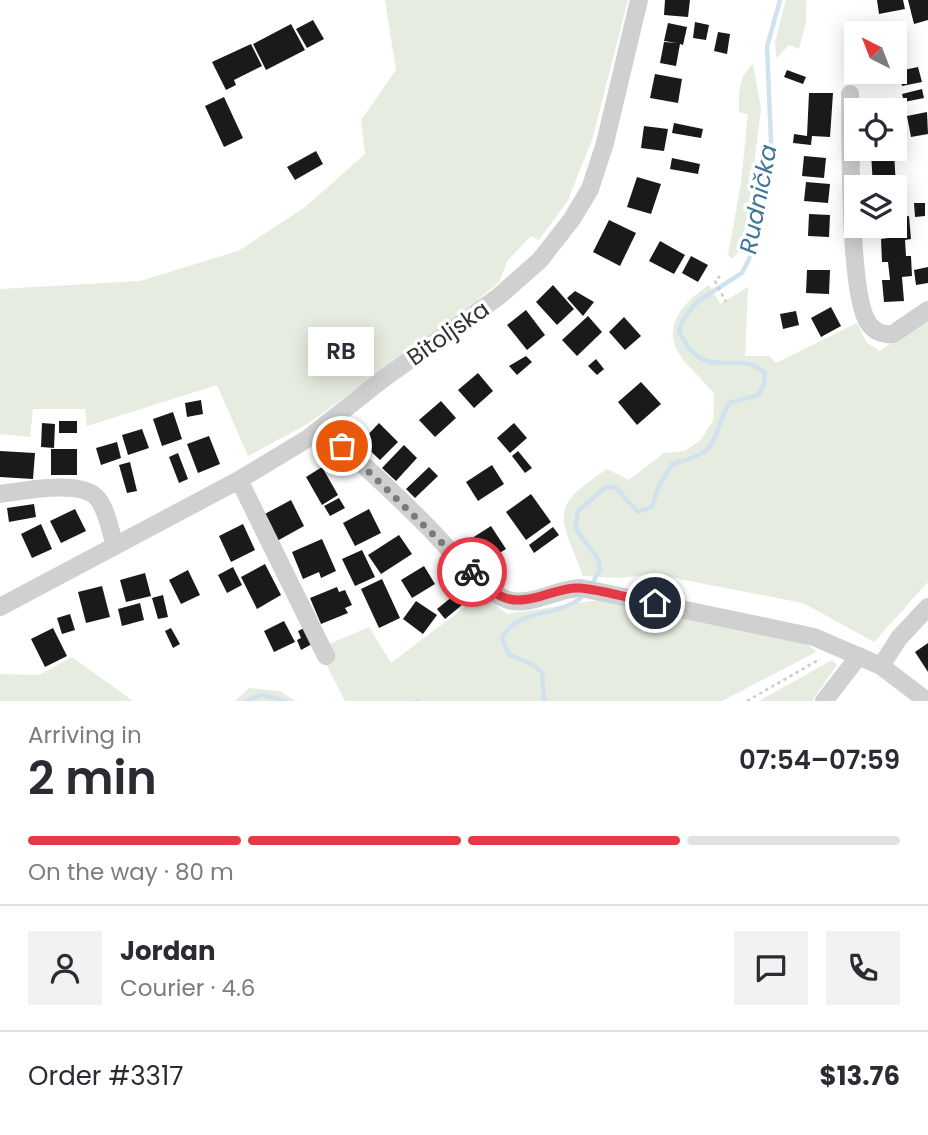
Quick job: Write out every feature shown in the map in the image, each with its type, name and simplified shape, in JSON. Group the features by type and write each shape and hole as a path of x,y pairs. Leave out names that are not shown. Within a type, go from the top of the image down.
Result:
{"street":[{"name":"Bitoljska","path":"0,607 239,480 322,429 383,379 498,297 540,260 572,219 590,189 605,143 639,0"},
{"path":"850,94 853,236 858,290 865,316 878,331 893,334 928,310"},
{"path":"322,429 426,524 495,595 515,601 581,588 814,637 881,666 927,701"},
{"path":"239,480 326,656"},
{"path":"0,494 75,488 88,491 100,502 114,545"},
{"path":"881,666 899,638 928,607"},
{"path":"824,701 859,656"}],"path":[{"path":"720,276 715,281 726,302"},
{"path":"747,701 841,647"}],"shaded area":[{"path":"385,0 628,0 592,140 568,200 539,240 531,236 508,260 499,282 475,302 309,423 248,456 217,385 87,426 85,409 33,409 30,437 0,434 0,289 140,281 238,251 304,208 365,154 361,120 396,70"},
{"path":"786,0 809,0 806,1 806,21 799,49 789,45 776,58 775,42"},
{"path":"753,64 761,109 744,242 733,259 728,255 741,183 748,114 739,112 739,92 744,75"},
{"path":"709,285 720,304 748,287 745,356 769,356 776,363 857,323 867,343 880,351 928,318 928,582 874,642 803,603 654,574 620,578 583,576 565,525 567,504 575,494 607,469 629,480 664,453 684,451 700,441 713,421 714,394 678,352 673,331 685,305"},
{"path":"482,594 507,614 598,600 806,643 816,652 722,701 345,701 323,658 327,645 369,627 391,663"},
{"path":"72,657 133,701 0,701 0,674 39,675"},
{"path":"832,660 837,665 812,701 759,701"},
{"path":"249,688 280,691 295,701 235,701"}],"building":[{"path":"665,0 690,0 688,17 664,15"},
{"path":"877,0 903,0 905,9 879,14"},
{"path":"908,0 928,0 928,20 914,24"},
{"path":"313,20 324,39 307,48 296,29"},
{"path":"695,22 709,25 706,40 693,38"},
{"path":"668,23 687,27 683,45 680,44 676,66 660,63 664,42 677,43 664,41"},
{"path":"291,24 305,50 266,70 253,44"},
{"path":"718,32 730,34 727,54 714,51"},
{"path":"251,44 262,66 234,80 236,85 226,90 212,62"},
{"path":"918,67 922,82 902,86 907,84 907,69"},
{"path":"787,70 806,77 803,84 784,77"},
{"path":"655,74 682,79 678,103 650,98"},
{"path":"922,89 924,98 907,101 902,94"},
{"path":"809,93 833,93 830,137 812,136 811,145 793,143 794,134 807,136"},
{"path":"224,97 243,138 224,147 205,106"},
{"path":"927,112 928,134 911,137 907,116"},
{"path":"674,123 703,129 701,138 672,133"},
{"path":"644,126 668,129 664,151 641,148"},
{"path":"316,151 323,164 295,180 287,167"},
{"path":"804,156 826,158 824,178 802,176"},
{"path":"672,158 700,164 698,174 670,169"},
{"path":"872,161 895,161 895,175 872,175"},
{"path":"637,177 661,184 651,214 627,207"},
{"path":"806,182 830,184 828,203 804,201"},
{"path":"914,203 925,203 925,216 915,217"},
{"path":"809,214 830,215 829,237 808,236"},
{"path":"907,216 911,239 905,240 906,256 911,256 912,276 902,277 904,301 884,302 882,280 890,280 888,262 882,262 881,239 907,238"},
{"path":"609,220 636,233 620,266 593,252"},
{"path":"660,241 685,255 674,274 649,261"},
{"path":"691,256 708,265 698,282 682,273"},
{"path":"928,267 928,283 916,285 914,270"},
{"path":"807,270 830,270 829,294 806,293"},
{"path":"553,285 574,309 557,325 536,302"},
{"path":"575,291 594,302 583,316 567,298"},
{"path":"831,307 841,326 821,337 811,318"},
{"path":"526,310 545,335 527,350 507,325"},
{"path":"796,311 799,325 783,329 780,314"},
{"path":"588,316 602,332 577,356 562,340"},
{"path":"624,317 641,336 625,350 609,332"},
{"path":"526,356 532,362 517,375 509,366"},
{"path":"596,359 604,369 597,375 588,366"},
{"path":"478,373 493,391 474,408 458,390"},
{"path":"641,382 661,404 637,425 618,402"},
{"path":"201,400 203,414 187,417 185,403"},
{"path":"441,401 456,418 435,437 419,420"},
{"path":"173,412 182,439 162,446 153,419"},
{"path":"59,421 77,421 77,433 59,433"},
{"path":"42,423 55,424 54,448 41,447"},
{"path":"379,423 398,442 380,460 361,442"},
{"path":"514,423 527,438 510,453 497,438"},
{"path":"142,429 149,448 128,455 122,435"},
{"path":"209,436 220,464 198,473 187,444"},
{"path":"117,442 121,458 101,465 96,448"},
{"path":"404,445 417,458 396,481 382,468"},
{"path":"51,449 77,449 77,475 51,475"},
{"path":"0,451 35,453 33,479 0,477"},
{"path":"518,451 532,468 525,473 512,456"},
{"path":"178,453 188,479 179,483 169,457"},
{"path":"130,462 137,491 127,493 119,465"},
{"path":"492,465 504,484 478,501 466,482"},
{"path":"322,467 338,495 322,505 306,477"},
{"path":"429,467 438,476 415,498 406,489"},
{"path":"531,494 551,522 526,540 506,512"},
{"path":"339,498 345,508 330,516 324,506"},
{"path":"291,500 304,526 277,541 263,515"},
{"path":"34,504 36,517 9,522 7,508"},
{"path":"75,509 86,531 61,543 50,521"},
{"path":"369,509 381,533 355,546 343,523"},
{"path":"41,524 52,549 32,558 21,534"},
{"path":"243,524 255,550 231,562 219,536"},
{"path":"491,526 506,549 484,563 469,540"},
{"path":"553,527 559,535 534,553 529,545"},
{"path":"399,535 412,554 381,574 368,555"},
{"path":"322,539 336,571 321,578 319,572 303,579 292,552"},
{"path":"362,550 375,577 355,586 342,559"},
{"path":"265,564 281,595 257,609 241,577"},
{"path":"424,566 435,584 412,598 401,580"},
{"path":"233,567 242,585 227,593 218,575"},
{"path":"188,570 200,595 181,604 169,580"},
{"path":"145,573 151,596 126,602 120,580"},
{"path":"382,579 400,618 379,628 361,589"},
{"path":"461,580 474,595 445,619 437,609 453,596 449,591"},
{"path":"102,586 110,617 86,623 78,592"},
{"path":"337,587 339,592 345,590 352,605 345,608 348,613 321,624 310,598"},
{"path":"163,595 168,617 158,619 152,598"},
{"path":"416,601 437,615 423,634 403,619"},
{"path":"140,603 144,620 122,626 118,609"},
{"path":"70,614 75,630 62,634 57,618"},
{"path":"284,621 295,642 274,652 264,631"},
{"path":"53,628 67,656 45,667 31,639"},
{"path":"171,628 180,644 173,648 165,631"},
{"path":"304,628 312,644 301,650 297,640 301,638 298,631"},
{"path":"928,643 928,672 915,652"}],"waterway":[{"name":"Rudnička","path":"591,586 600,569 598,559 575,528 578,511 606,487 615,487 638,512 652,507 658,488 672,464 707,450 729,403 758,395 764,385 765,374 755,366 711,362 700,358 689,348 679,331 684,318 698,301 742,273 754,249 771,141 767,47 780,0"},
{"name":"Rudnička","path":"544,701 542,673 534,665 509,655 502,638 519,621 566,606 586,593"},
{"name":"Rudnička","path":"246,701 263,695 285,701"}],"way so far":[{"path":"342,446 426,524 472,572"}],"place":[{"name":"RB","path":"342,446"}],"route":[{"path":"472,572 495,595 508,600 534,598 564,589 581,588 655,603"}]}
